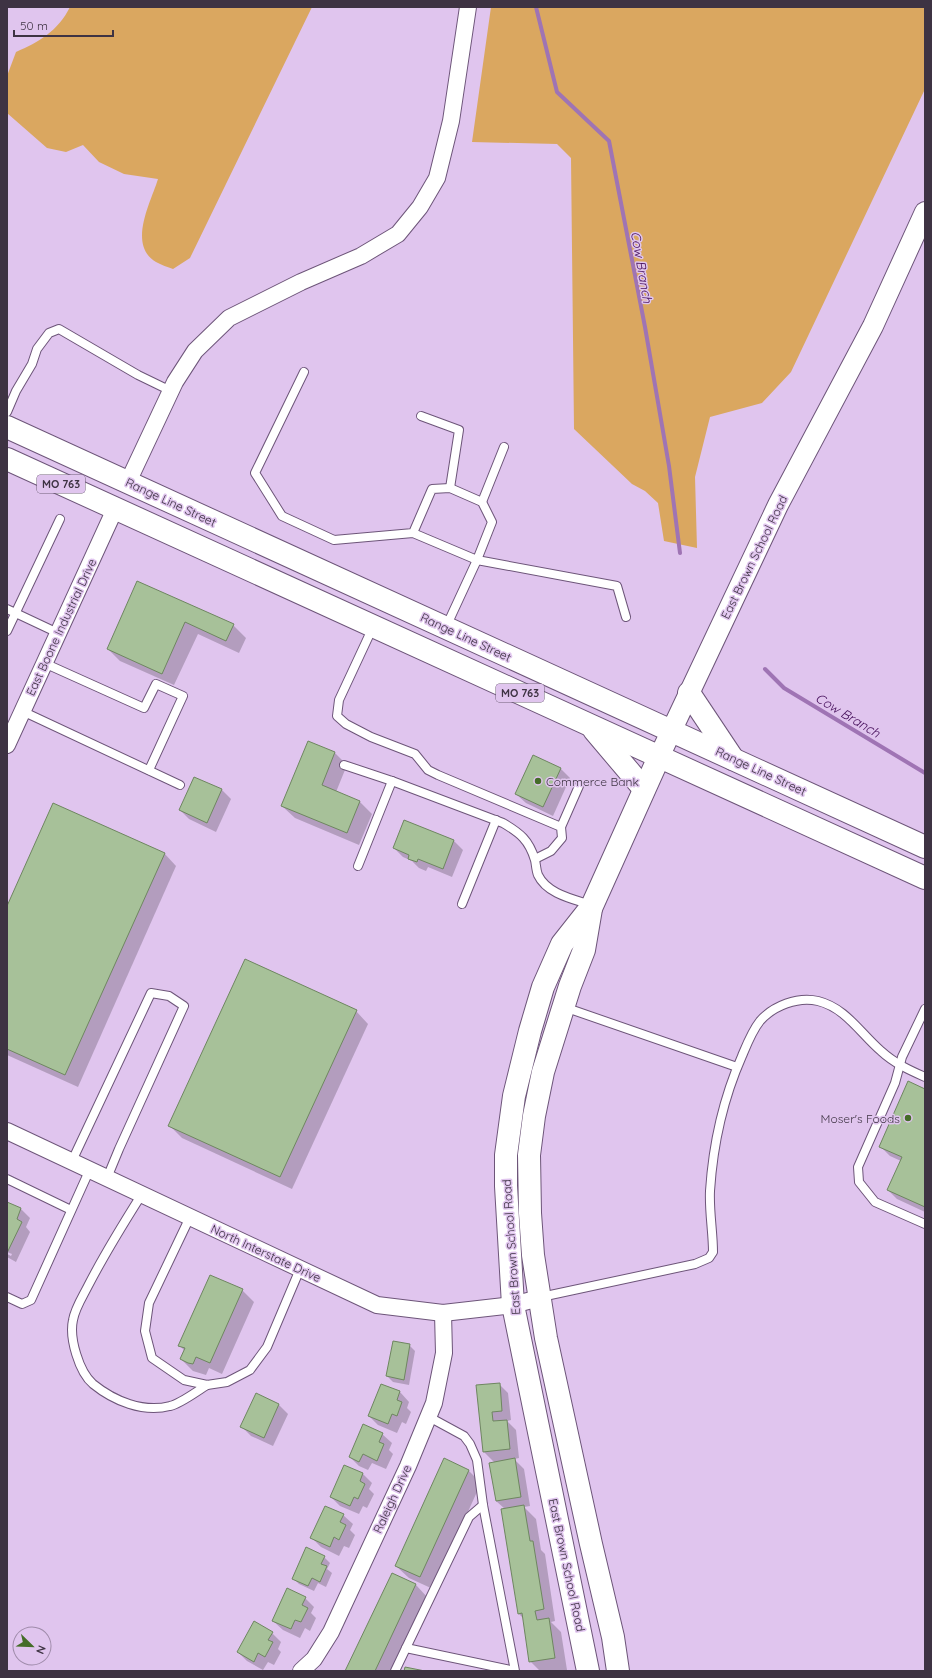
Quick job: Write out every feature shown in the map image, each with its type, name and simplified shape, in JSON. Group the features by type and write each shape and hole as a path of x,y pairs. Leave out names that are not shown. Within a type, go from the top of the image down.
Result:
{"main road":[{"name":"Range Line Street","path":"7,427 925,847"},
{"name":"MO 763","path":"7,459 925,878"},
{"path":"34,472 84,479 103,485 116,486 128,482"},
{"path":"115,509 121,504 132,504 244,535"},
{"path":"689,693 733,758"},
{"path":"591,726 644,789"},
{"name":"East Brown School Road","path":"618,1671 613,1637 591,1544 539,1298 530,1213 529,1155 534,1116 543,1072 563,1006 584,950 592,906 659,757"},
{"name":"East Brown School Road","path":"588,1671 513,1305 506,1186 506,1155 514,1096 530,1031 543,987 562,944 592,906"}],"street":[{"path":"128,482 171,390 195,351 229,318 301,282 361,256 398,234 420,208 436,178 451,121 468,7"},
{"name":"East Brown School Road","path":"659,757 778,505 873,326 925,212"},
{"name":"East Boone Industrial Drive","path":"7,745 115,509"},
{"name":"North Interstate Drive","path":"7,1131 377,1305 443,1313 513,1305 539,1298"},
{"name":"Raleigh Drive","path":"301,1671 314,1659 332,1632 429,1417 434,1404 444,1354 443,1313"}],"lane":[{"path":"7,412 16,391 32,364 38,350 49,333 59,329 138,375 171,390"},
{"path":"304,372 255,473 282,516 334,540 413,533 477,560 617,586 626,617"},
{"path":"421,416 459,430 450,488"},
{"path":"482,502 504,447"},
{"path":"413,533 432,489 450,488 482,502 492,522 477,560 445,628"},
{"path":"7,631 11,611 60,519"},
{"path":"11,611 58,633"},
{"path":"373,627 339,700 337,716 346,724 371,738 415,754 428,770 438,775 561,827"},
{"path":"44,663 144,708 156,684 184,696 149,770"},
{"path":"22,711 180,785"},
{"path":"344,765 392,781 496,820 520,833 529,844 538,875 546,884 557,893 592,906"},
{"path":"358,866 392,781"},
{"path":"534,859 551,850 562,838 561,827 579,786"},
{"path":"462,904 496,820"},
{"path":"72,1161 151,993 169,996 184,1006 119,1149 108,1178"},
{"path":"539,1298 695,1264 709,1258 713,1252 710,1193 722,1111 737,1068 751,1035 760,1021 771,1011 793,1001 817,1001 827,1004 848,1017 881,1051 900,1066 925,1077"},
{"path":"563,1006 737,1068"},
{"path":"925,1009 902,1057 887,1103 858,1167 859,1182 875,1202 925,1224"},
{"path":"7,1297 22,1304 31,1300 90,1169"},
{"path":"7,1179 71,1210"},
{"path":"142,1194 104,1255 78,1307 73,1319 73,1344 75,1351 80,1364 92,1384 121,1402 150,1408 171,1406 207,1385"},
{"path":"190,1217 149,1303 145,1331 152,1358 184,1380 207,1385 227,1382 250,1370 267,1347 300,1269"},
{"path":"406,1648 516,1671 483,1505 477,1460 470,1444 464,1436 452,1428 429,1417"},
{"path":"395,1671 469,1517 483,1505"}],"shaded area":[{"path":"70,7 312,7 190,258 173,269 156,262 147,254 143,245 142,234 144,223 158,179 124,174 99,162 83,145 66,152 47,148 7,113 7,76 16,52 47,35 60,23"},
{"path":"491,7 925,7 925,89 791,372 762,403 710,417 695,477 697,548 664,541 658,503 645,491 632,484 574,429 571,158 557,144 472,142"}],"building":[{"path":"137,581 234,624 226,641 185,622 162,674 107,649"},
{"path":"308,741 335,752 322,785 360,801 347,833 281,806"},
{"name":"Commerce Bank","path":"533,755 561,768 543,807 515,794"},
{"path":"194,777 222,789 207,823 179,810"},
{"path":"53,803 165,853 65,1075 7,1049 7,906"},
{"path":"404,820 454,840 443,869 418,859 417,862 408,859 409,855 393,848"},
{"path":"245,959 357,1010 280,1177 168,1126"},
{"name":"Moser's Foods","path":"908,1081 925,1089 925,1207 887,1190 902,1157 879,1147"},
{"path":"7,1202 21,1208 17,1219 22,1222 7,1253"},
{"path":"210,1275 243,1289 210,1363 196,1357 193,1364 188,1363 180,1359 185,1348 178,1346"},
{"path":"393,1341 410,1344 404,1380 386,1376"},
{"path":"500,1383 502,1411 492,1412 493,1421 507,1420 510,1449 483,1452 476,1385"},
{"path":"381,1384 400,1391 397,1400 402,1402 397,1416 392,1414 388,1424 368,1416"},
{"path":"256,1393 279,1404 264,1438 240,1427"},
{"path":"363,1424 383,1433 379,1442 384,1444 377,1461 363,1454 359,1462 349,1457"},
{"path":"444,1458 469,1470 420,1577 395,1566"},
{"path":"515,1458 521,1497 496,1501 489,1463"},
{"path":"344,1465 363,1473 360,1481 365,1484 358,1499 354,1497 350,1506 330,1497"},
{"path":"524,1505 530,1541 533,1541 544,1609 535,1611 537,1620 549,1618 555,1658 529,1662 522,1613 518,1614 501,1509"},
{"path":"325,1506 344,1514 340,1522 346,1525 339,1540 334,1537 330,1547 310,1538"},
{"path":"306,1547 325,1556 321,1564 327,1566 320,1582 312,1578 308,1586 292,1579"},
{"path":"392,1573 416,1584 375,1671 345,1671"},
{"path":"287,1588 306,1597 302,1605 308,1608 301,1622 295,1620 291,1629 272,1621"},
{"path":"254,1621 273,1632 268,1640 273,1642 265,1657 258,1653 254,1662 237,1652"},
{"path":"405,1667 425,1671 404,1671"}],"waterway":[{"name":"Cow Branch","path":"536,7 557,92 609,141 645,327 669,466 680,553"},
{"name":"Cow Branch","path":"765,669 784,688 925,773"}],"place":[{"name":"Commerce Bank","path":"538,781"},
{"name":"Moser's Foods","path":"908,1118"}]}
